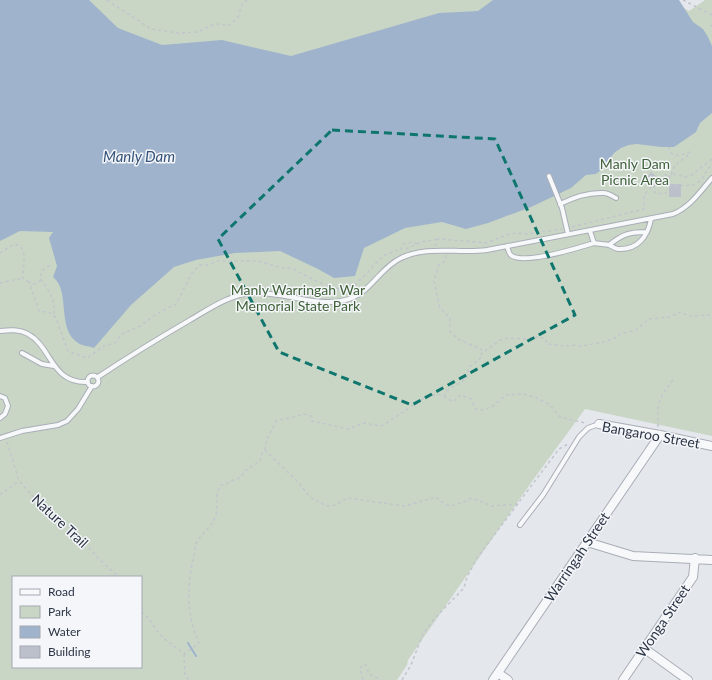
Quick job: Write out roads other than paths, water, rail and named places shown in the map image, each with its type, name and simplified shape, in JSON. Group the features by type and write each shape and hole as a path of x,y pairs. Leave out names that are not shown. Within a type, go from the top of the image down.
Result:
{"street":[{"name":"Bangaroo Street","path":"599,424 712,446"},
{"name":"Warringah Street","path":"495,676 660,435"},
{"path":"587,542 633,556 712,560"},
{"name":"Wonga Street","path":"623,680 693,577 695,558"},
{"path":"645,648 688,680"},
{"path":"495,676 508,680"}],"lane":[{"path":"549,176 560,204 568,234"},
{"path":"98,378 175,328 225,300 252,293 264,293 331,302 350,299 366,289 399,258 412,253 432,251 472,252 673,214 682,210 691,202 712,178"},
{"path":"560,204 570,199 588,194 605,193 616,198"},
{"path":"507,246 510,255 513,257 522,258 555,254 594,243 609,245 616,249 627,249 642,241 647,232 651,219"},
{"path":"590,230 594,243"},
{"path":"609,245 620,236 632,232 647,232"},
{"path":"0,331 19,331 27,333 41,345 55,366 68,379 81,383 88,382"},
{"path":"22,353 42,364 55,366"},
{"path":"88,382 91,376 98,378"},
{"path":"0,438 22,431 58,425 67,421 85,399 92,386 98,384 98,378"},
{"path":"88,382 92,386"},
{"path":"0,396 5,398 8,406 5,414 0,418"},
{"name":"Bangaroo Street","path":"520,525 543,495 579,437 588,428 599,424"}],"water":[{"name":"Manly Dam","path":"0,0 89,0 118,28 162,45 222,40 291,56 439,13 478,11 493,0 679,0 693,22 703,29 712,46 712,113 700,123 696,132 674,147 637,144 621,148 614,153 596,174 586,175 571,188 531,207 488,223 466,229 442,222 405,228 364,248 355,276 334,278 280,251 235,253 196,260 174,267 131,305 94,348 78,343 71,337 67,329 61,291 58,283 53,277 57,266 49,238 53,232 20,231 0,241"}],"waterway":[{"path":"188,643 196,656"}],"park label":[{"name":"Manly Dam Picnic Area","path":"635,172"},
{"name":"Manly Warringah War Memorial State Park","path":"298,298"}]}
